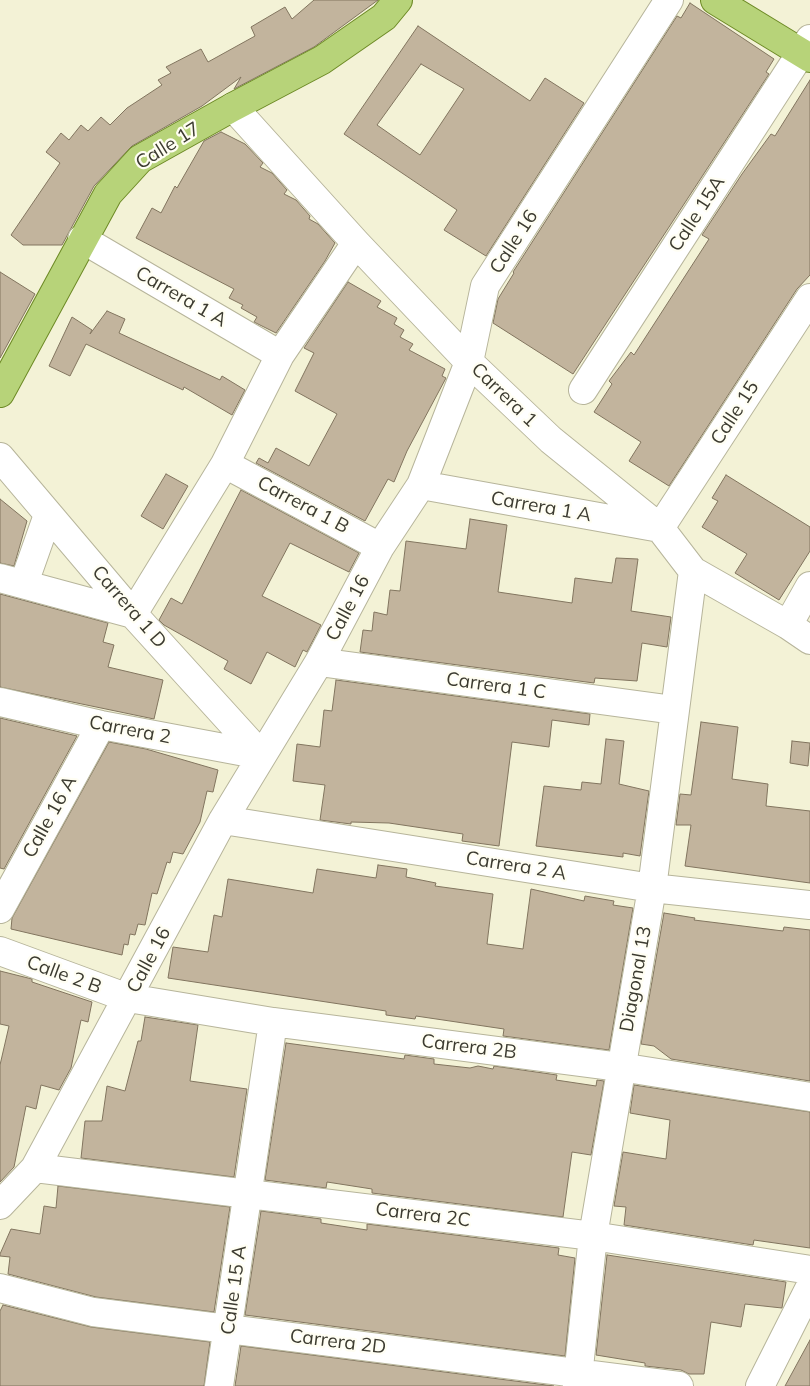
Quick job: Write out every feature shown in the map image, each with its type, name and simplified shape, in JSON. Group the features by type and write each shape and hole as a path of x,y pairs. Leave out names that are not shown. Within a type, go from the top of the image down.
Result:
{"main road":[{"name":"Calle 17","path":"0,392 108,194 140,159 322,60 384,17 398,0"},
{"path":"715,0 807,50"}],"street":[{"name":"Calle 16","path":"0,1205 35,1168 223,820 319,662 380,547 421,485 469,362 485,286 669,0"},
{"name":"Calle 15A","path":"584,390 807,50"},
{"name":"Carrera 1","path":"233,107 356,243 469,362 551,440 660,528 693,571 788,625 810,640"},
{"name":"Carrera 1 A","path":"82,239 280,355"},
{"path":"48,515 12,580 133,614 225,464 280,355 356,243"},
{"name":"Calle 15","path":"660,528 810,298"},
{"name":"Carrera 1 D","path":"0,457 133,614 261,755"},
{"name":"Carrera 1 B","path":"225,464 380,547"},
{"name":"Carrera 1 A","path":"421,485 660,528"},
{"name":"Diagonal 13","path":"578,1379 593,1236 620,1067 652,888 693,571"},
{"path":"788,625 810,586"},
{"name":"Carrera 1 C","path":"319,662 674,710"},
{"name":"Carrera 2","path":"0,702 101,725 261,755"},
{"name":"Calle 16 A","path":"0,909 101,725"},
{"name":"Carrera 2 A","path":"223,820 652,888 810,905"},
{"name":"Calle 2 B","path":"0,951 128,998"},
{"name":"Carrera 2B","path":"128,998 273,1022 620,1067 810,1097"},
{"name":"Calle 15 A","path":"219,1386 229,1329 273,1022"},
{"name":"Carrera 2C","path":"35,1168 593,1236 810,1270"},
{"path":"760,1386 810,1287"},
{"name":"Carrera 2D","path":"0,1288 93,1312 229,1329 578,1379 679,1386"}],"building":[{"path":"314,0 378,0 314,47 234,89 241,77 202,106 132,146 94,186 62,245 23,245 11,235 60,163 46,152 61,133 69,140 81,125 88,131 101,117 110,125 127,108 162,85 158,80 171,73 166,67 201,49 208,62 255,36 251,27 285,7 292,19"},
{"path":"690,3 774,59 766,72 769,74 573,374 493,323 498,299 513,272 677,16 681,18"},
{"path":"418,26 530,101 545,78 584,103 486,256 444,230 457,210 344,134","holes":["421,64 464,89 420,155 377,125"]},
{"path":"810,80 810,275 797,289 669,486 629,461 641,442 594,412 612,384 609,381 631,352 634,355 709,239 702,235 771,134 775,136"},
{"path":"221,132 245,144 263,163 260,167 272,173 287,190 284,194 296,200 310,216 309,219 318,224 335,243 325,261 276,333 254,322 257,317 241,308 243,305 229,298 234,289 136,238 152,208 161,213 175,186 177,188 204,141"},
{"path":"0,272 35,294 0,358"},
{"path":"348,282 381,301 377,307 397,318 394,324 404,330 400,337 413,344 409,350 445,369 442,376 446,378 407,451 394,482 388,479 365,521 256,463 259,458 268,463 276,448 309,466 337,414 295,391 314,353 304,348"},
{"path":"107,311 125,319 119,333 220,380 222,376 245,390 232,415 184,387 183,390 86,344 70,376 49,366 72,317 92,330 90,334"},
{"path":"166,474 188,486 163,529 141,516"},
{"path":"726,475 810,527 810,551 779,600 735,573 747,554 702,527 718,501 712,498"},
{"path":"241,490 359,553 349,572 290,543 262,596 321,625 307,652 303,650 295,667 267,652 251,684 224,669 228,661 164,625 159,620 171,598 182,604"},
{"path":"0,499 27,521 14,566 0,563"},
{"path":"470,519 507,525 498,592 572,603 575,578 612,583 616,558 638,559 631,611 671,617 667,647 642,643 637,681 595,678 594,683 360,652 363,630 372,631 374,612 387,615 390,590 400,591 406,541 466,549"},
{"path":"0,594 108,623 103,642 114,645 108,667 163,680 154,719 0,687"},
{"path":"336,680 590,714 589,725 552,720 549,747 512,742 499,846 462,841 463,834 389,823 351,822 351,824 320,820 325,785 293,781 297,744 320,747 324,710 332,711"},
{"path":"0,718 77,736 4,869 0,868"},
{"path":"701,722 738,727 732,779 768,784 766,806 810,811 810,883 685,866 691,825 676,825 680,794 691,795"},
{"path":"606,739 624,741 619,784 649,791 640,856 623,853 623,857 536,846 544,786 581,790 582,782 601,784"},
{"path":"792,741 810,743 808,766 790,763"},
{"path":"109,742 146,749 218,770 213,792 207,791 200,822 183,854 173,852 170,863 167,862 157,894 152,893 145,925 138,924 135,935 130,934 128,945 124,944 122,955 11,929 12,918"},
{"path":"378,865 407,869 406,877 436,883 435,886 493,894 487,944 523,949 531,889 584,901 585,896 614,901 613,905 633,908 609,1050 503,1036 504,1029 416,1016 415,1019 386,1015 386,1011 168,978 173,947 208,952 214,915 222,917 228,879 313,893 317,869 376,878"},
{"path":"664,913 695,918 694,920 783,931 784,927 810,930 810,1081 671,1059 654,1046 641,1044"},
{"path":"0,971 32,979 32,982 92,1002 88,1022 81,1020 71,1068 59,1090 41,1085 36,1109 26,1106 14,1167 0,1182 0,1065 9,1026 0,1024"},
{"path":"145,1017 198,1025 190,1081 247,1089 234,1177 81,1158 85,1121 102,1121 107,1086 125,1091 138,1041 141,1041"},
{"path":"286,1043 404,1059 405,1055 434,1059 434,1064 470,1068 478,1066 493,1069 494,1066 557,1075 556,1080 596,1086 597,1080 604,1081 591,1155 572,1152 563,1217 372,1193 372,1189 327,1182 326,1188 265,1180"},
{"path":"634,1085 810,1112 810,1248 754,1240 753,1245 624,1225 626,1207 614,1206 623,1152 666,1159 670,1120 630,1113"},
{"path":"58,1186 230,1207 214,1312 96,1297 8,1274 10,1257 0,1256 0,1254 11,1229 40,1234 44,1206 56,1208"},
{"path":"261,1211 321,1219 321,1223 367,1230 367,1224 559,1248 558,1255 575,1258 565,1356 245,1315"},
{"path":"607,1255 786,1282 782,1308 745,1304 741,1327 711,1322 704,1374 689,1374 681,1370 645,1366 645,1363 596,1355"},
{"path":"3,1305 91,1327 210,1342 204,1386 0,1386 0,1311"},
{"path":"810,1340 810,1386 785,1386"},
{"path":"241,1346 554,1386 235,1386"}]}
